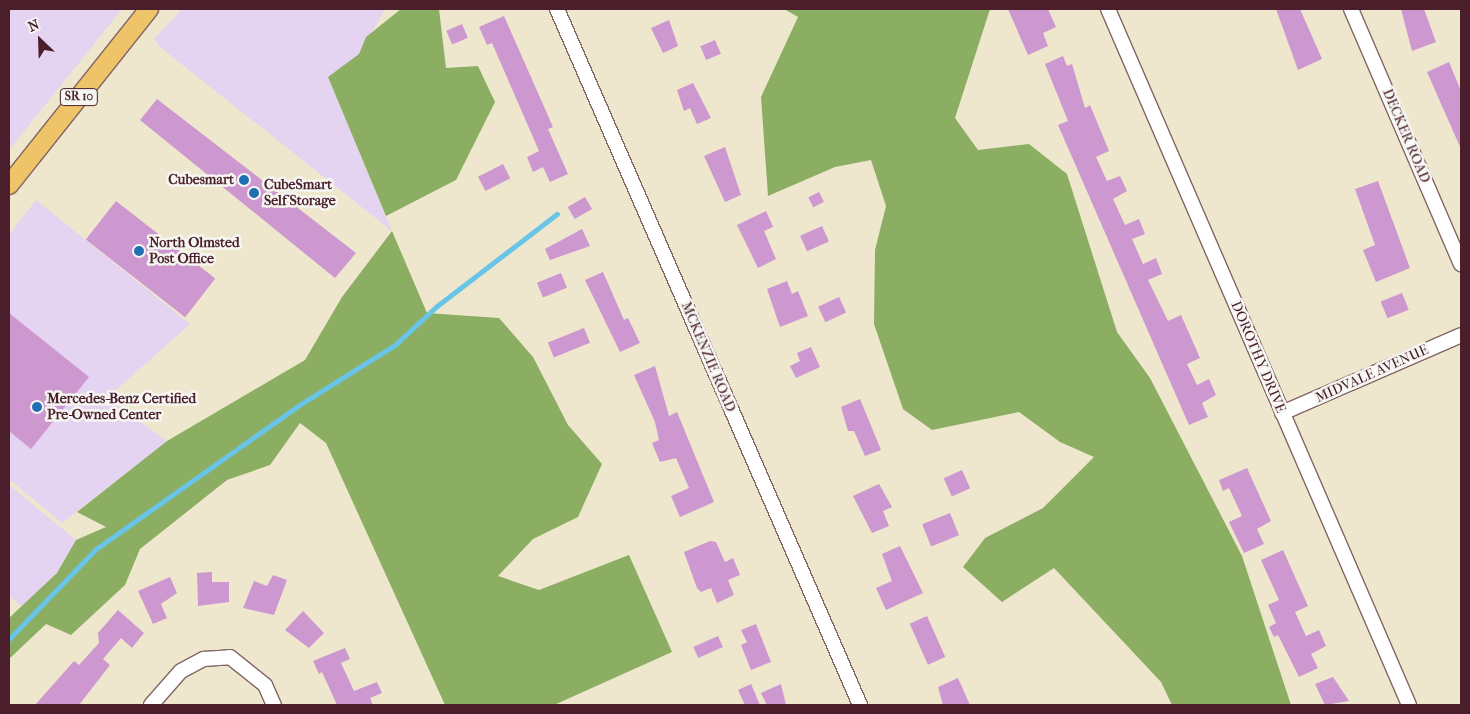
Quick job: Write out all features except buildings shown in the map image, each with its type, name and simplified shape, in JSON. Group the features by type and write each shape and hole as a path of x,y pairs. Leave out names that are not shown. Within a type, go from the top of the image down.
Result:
{"main road":[{"name":"SR 10","path":"9,185 149,9"}],"street":[{"name":"MCKENZIE ROAD","path":"557,9 860,705"},
{"name":"DOROTHY DRIVE","path":"1108,9 1409,705"},
{"name":"DECKER ROAD","path":"1351,9 1461,264"},
{"name":"MIDVALE AVENUE","path":"1282,413 1461,334"},
{"path":"151,705 180,670 204,659 230,657 265,685 274,705"}],"shaded area":[{"path":"9,9 122,9 9,150"},
{"path":"182,9 385,9 360,54 328,77 392,231 160,47 154,39"},
{"path":"36,200 190,324 107,398 167,441 62,523 9,479 9,235"},
{"path":"9,485 76,540 57,573 22,607 9,596"}],"green space":[{"path":"401,9 439,9 446,68 478,66 495,102 456,180 386,216 328,77 359,54 366,37"},
{"path":"784,9 990,9 955,118 978,150 1029,144 1067,174 1117,332 1150,378 1242,556 1291,705 1172,705 1161,682 1054,568 1002,602 963,567 985,538 1043,508 1094,457 1060,442 1019,412 932,430 903,409 874,324 875,250 886,206 871,160 835,167 768,196 761,97 798,17"},
{"path":"392,231 427,313 499,318 533,357 568,425 602,464 578,517 533,539 498,576 539,590 629,555 672,652 554,705 445,705 326,443 300,423 270,465 227,480 140,549 125,585 71,635 46,624 9,659 9,618 57,573 76,540 106,527 77,512 167,441 305,360 342,297"}],"waterway":[{"path":"9,639 96,549 298,406 395,345 437,306 557,214"}],"place":[{"name":"Cubesmart","path":"244,180"},
{"name":"CubeSmart Self Storage","path":"254,193"},
{"name":"North Olmsted Post Office","path":"139,251"},
{"name":"Mercedes-Benz Certified Pre-Owned Center","path":"37,407"}]}
